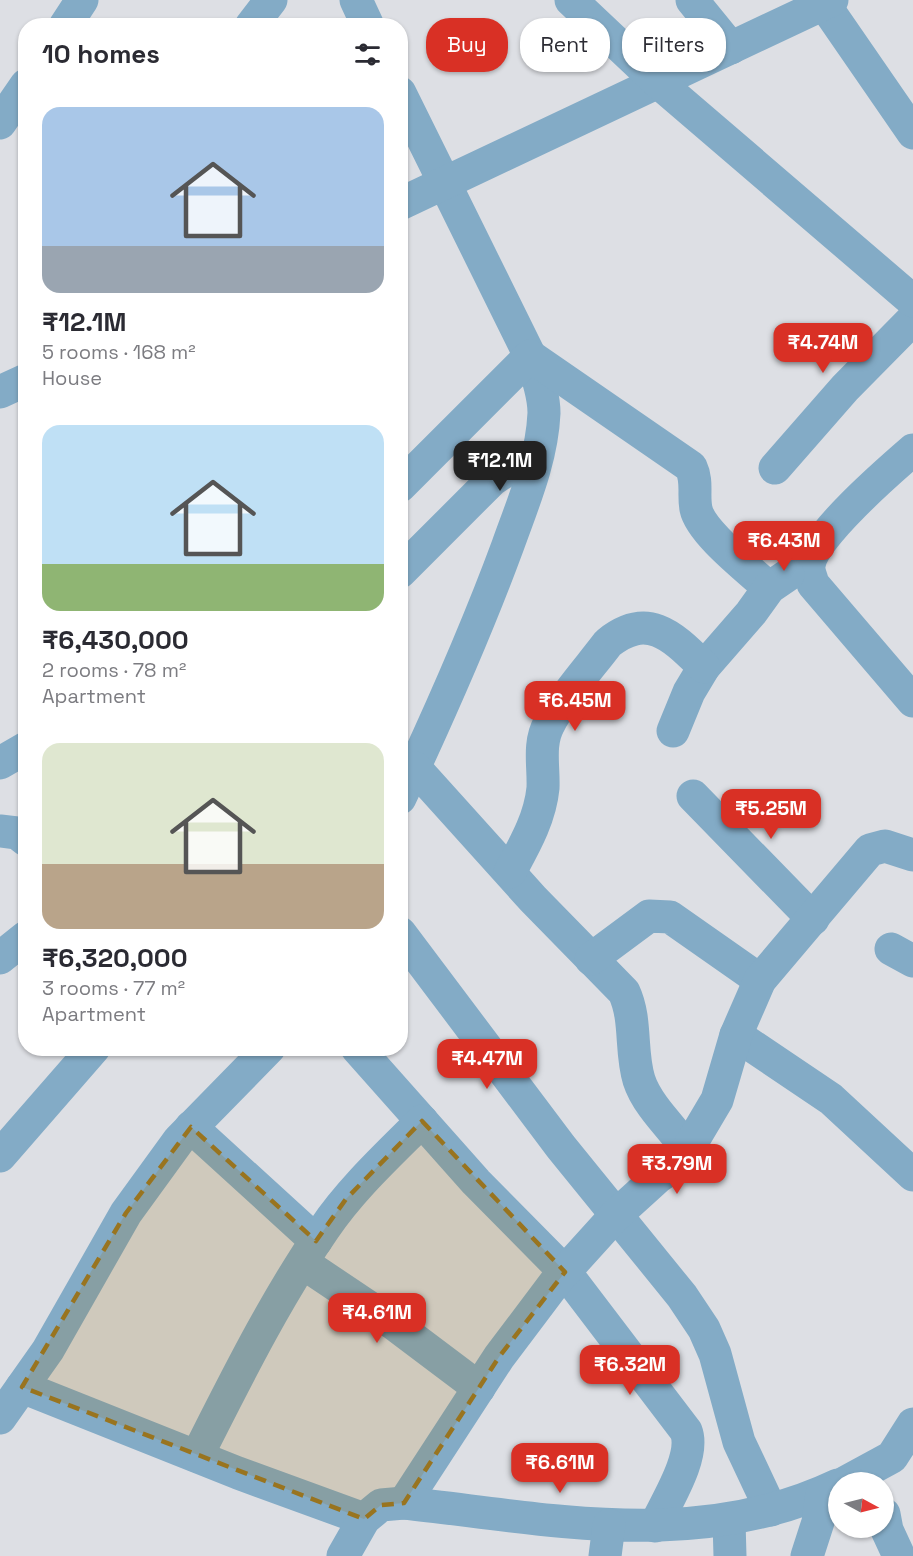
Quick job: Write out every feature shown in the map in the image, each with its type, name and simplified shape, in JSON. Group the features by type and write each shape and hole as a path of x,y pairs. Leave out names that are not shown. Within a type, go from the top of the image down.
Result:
{"street":[{"path":"257,18 271,0"},
{"path":"356,0 364,18"},
{"path":"571,0 659,83 913,301"},
{"path":"692,0 730,48"},
{"path":"408,200 730,48 775,11 828,2 913,133"},
{"path":"0,122 18,99"},
{"path":"408,109 530,356 540,383 544,412 535,464 477,627 408,780"},
{"path":"776,468 845,388 913,319"},
{"path":"408,478 530,356"},
{"path":"530,356 692,467 697,479 696,509 702,519 722,546 769,588"},
{"path":"0,392 18,384"},
{"path":"913,450 860,496 813,553 808,567 813,584 913,702"},
{"path":"408,564 492,480 510,468 535,464"},
{"path":"673,731 689,693 705,667 752,613 769,588 782,578 808,567"},
{"path":"510,872 532,831 538,811 543,788 543,741 549,724 608,643 621,633 633,629 661,630 675,638 705,667"},
{"path":"0,764 18,753"},
{"path":"408,789 510,872 624,992 631,1007 639,1079 644,1092 688,1149"},
{"path":"693,796 813,919"},
{"path":"0,831 18,834"},
{"path":"404,1503 499,1357 565,1272 615,1216 658,1177 674,1167 688,1149 717,1100 736,1035 748,1002 760,980 870,850 885,846 913,855"},
{"path":"591,959 649,916 660,915 670,918 760,980"},
{"path":"0,958 18,943"},
{"path":"408,944 615,1216 682,1296 704,1329 715,1354 739,1442 771,1510"},
{"path":"736,1035 831,1099 913,1175"},
{"path":"4,1142 86,1056"},
{"path":"1,1416 48,1350 126,1213 191,1127 261,1056"},
{"path":"364,1056 476,1182 565,1272 671,1408 690,1441 687,1456 655,1526"},
{"path":"197,1456 254,1344 310,1252 346,1199 422,1121"},
{"path":"191,1127 310,1252 394,1324 478,1388"},
{"path":"22,1388 364,1518"},
{"path":"889,1470 913,1424"},
{"path":"344,1556 364,1518 381,1505 404,1503 607,1540 655,1526 729,1521 804,1502 828,1490"},
{"path":"807,1556 818,1522 828,1501"},
{"path":"729,1521 730,1556"}],"highlighted area":[{"path":"422,1121 565,1272 499,1357 404,1503 381,1505 364,1519 22,1387 126,1213 191,1127 316,1241 346,1199"}]}
